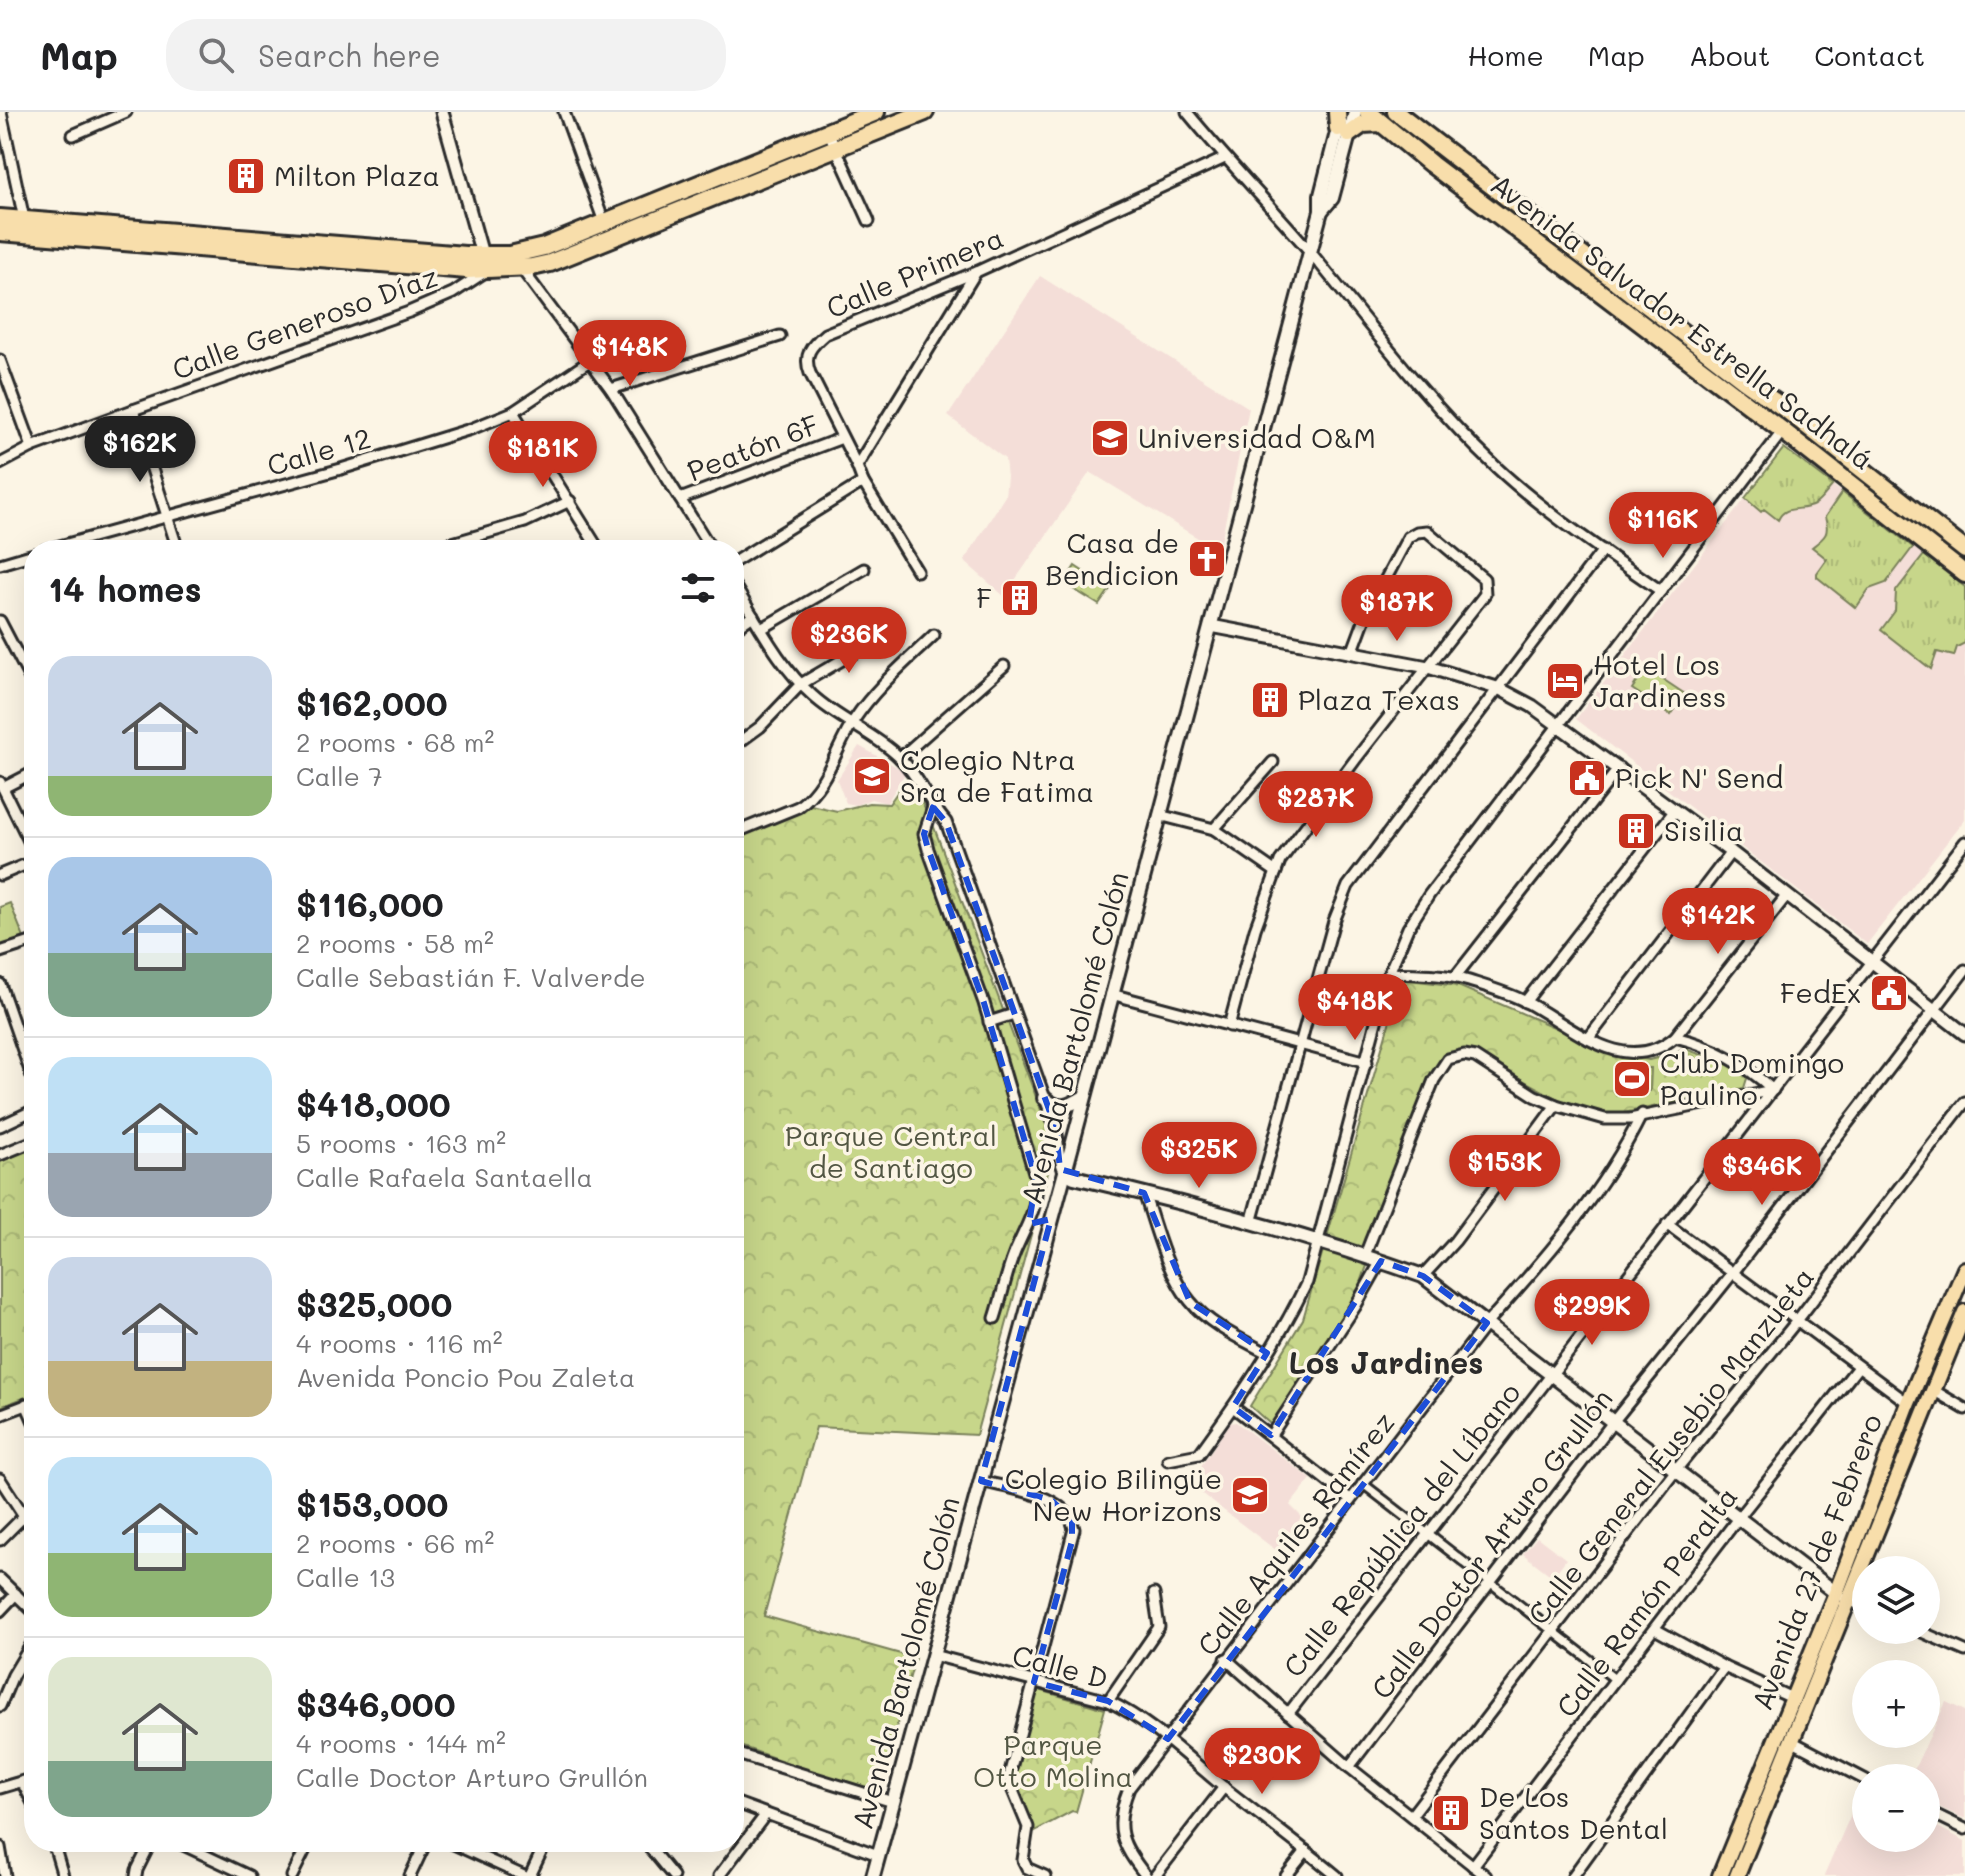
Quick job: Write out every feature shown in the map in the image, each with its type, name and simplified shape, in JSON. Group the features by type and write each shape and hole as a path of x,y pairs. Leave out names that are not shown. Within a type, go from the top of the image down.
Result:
{"highway":[{"path":"515,261 876,112"},
{"path":"0,218 485,262 550,263 925,112"},
{"name":"Avenida Salvador Estrella Sadhalá","path":"1368,112 1965,574"},
{"name":"Avenida Salvador Estrella Sadhalá","path":"1396,112 1794,415 1965,550"},
{"path":"1342,122 1381,123"},
{"path":"0,232 448,269 485,262"}],"main road":[{"name":"Avenida Bartolomé Colón","path":"873,1876 1211,626 1321,211 1321,195 1342,122 1355,112"},
{"path":"1044,1098 1058,1107 1066,1107 1084,1097"},
{"path":"1065,1172 1074,1177 1144,1193 1365,1255 1423,1276 1836,1593"},
{"name":"Avenida 27 de Febrero","path":"1720,1876 1836,1593 1908,1403 1965,1269"},
{"name":"Avenida 27 de Febrero","path":"1737,1876 1965,1312"}],"street":[{"path":"1,112 24,219"},
{"path":"73,135 126,112"},
{"path":"442,112 485,262"},
{"path":"564,112 604,222"},
{"path":"1187,112 1310,252 1428,396 1482,453 1515,483 1661,591"},
{"path":"828,131 869,221"},
{"name":"Calle Primera","path":"917,571 863,482 806,363 808,352 815,342 825,334 976,272 1225,158"},
{"path":"515,261 611,389 706,540"},
{"name":"Calle Generoso Díaz","path":"0,464 32,447 409,312 453,293 485,262"},
{"path":"857,466 976,272"},
{"path":"611,389 780,336"},
{"path":"0,360 32,447"},
{"name":"Calle 12","path":"78,540 428,443 513,412 591,360"},
{"path":"133,410 175,540"},
{"path":"513,412 593,540"},
{"path":"1168,1460 1199,1454 1289,1319 1307,1282 1389,973 1408,928 1429,895 1794,415"},
{"name":"Peatón 6F","path":"680,499 842,438"},
{"path":"744,556 863,482"},
{"path":"463,540 525,522 570,501"},
{"path":"1229,1026 1255,929 1276,872 1292,843 1485,594 1486,584 1479,574 1427,531 1417,532 1408,537 1365,618 1352,653"},
{"path":"1251,1223 1338,909 1348,886 1603,550"},
{"path":"0,564 24,557"},
{"path":"761,629 864,569"},
{"path":"744,601 801,684 900,758 920,780 933,807 946,822 1059,1140 1060,1164 1065,1172"},
{"path":"744,622 753,616"},
{"path":"0,621 24,667"},
{"path":"1211,626 1428,667 1500,689 1532,706 1731,852 1965,1034"},
{"path":"744,829 806,801 833,762 852,723 886,680 934,635"},
{"path":"744,739 760,727 801,684 881,637"},
{"path":"900,758 1004,666"},
{"path":"1214,829 1273,762"},
{"path":"1455,977 1619,768"},
{"path":"24,776 2,785 24,830"},
{"path":"933,807 924,834 989,1022 1036,1179 1037,1198 1029,1224 1018,1244 995,1318"},
{"path":"1525,1002 1675,810"},
{"path":"1159,815 1214,829 1276,872"},
{"name":"Calle República del Líbano","path":"1288,1714 1965,842"},
{"path":"1588,1039 1731,852"},
{"path":"0,875 24,865"},
{"path":"1389,973 1455,977 1525,1002 1588,1039 1616,1050 1639,1054 1655,1051 1675,1037 1787,895"},
{"path":"0,952 24,944"},
{"name":"Calle Doctor Arturo Grullón","path":"1349,1767 1965,970"},
{"path":"0,984 24,1053"},
{"path":"1111,994 1367,1062"},
{"path":"989,1022 1014,1014"},
{"path":"1675,1037 1735,1061 1773,1090"},
{"path":"1365,1255 1434,1080 1448,1059 1464,1055 1475,1057 1535,1096 1605,1119 1630,1119 1642,1114 1773,1090"},
{"name":"Calle General Eusebio Manzueta","path":"1411,1816 1676,1470 1796,1322 1965,1102"},
{"path":"1423,1276 1472,1219 1556,1105"},
{"name":"Calle Aquiles Ramírez","path":"1146,1876 1128,1852 1119,1820 1129,1788 1487,1323 1521,1286 1613,1169 1642,1114"},
{"path":"0,1126 24,1115"},
{"path":"0,1155 24,1145"},
{"path":"1144,1193 1173,1272 1190,1302 1229,1332 1267,1353"},
{"path":"1029,1224 1051,1219"},
{"path":"1667,1224 1908,1403"},
{"path":"1271,1435 1355,1307 1381,1261"},
{"name":"Calle Ramón Peralta","path":"1473,1866 1739,1517 1858,1367"},
{"path":"1933,1390 1965,1409"},
{"path":"0,1415 24,1405"},
{"path":"1233,1407 1350,1499"},
{"path":"0,1479 23,1514 0,1540"},
{"path":"981,1481 1051,1500 1072,1519 1072,1541 1010,1779 1028,1827 1023,1860 1027,1868 1045,1876"},
{"path":"1362,1483 1616,1680"},
{"path":"0,1579 24,1602"},
{"path":"1836,1593 1852,1602"},
{"path":"0,1611 16,1594"},
{"path":"1108,1701 1159,1627 1154,1594"},
{"path":"1655,1629 1724,1667 1792,1698"},
{"path":"1940,1640 1965,1651"},
{"name":"Calle D","path":"933,1655 1108,1701 1138,1717 1337,1876"},
{"path":"0,1706 24,1657"},
{"path":"1226,1659 1349,1767 1486,1876"},
{"path":"1573,1876 1724,1667"},
{"path":"1793,1742 1852,1773"},
{"path":"744,1756 893,1802"},
{"path":"0,1788 22,1782 24,1786"},
{"path":"1155,1876 1224,1787"},
{"path":"744,1806 878,1855"},
{"path":"744,1843 766,1814"},
{"path":"1940,1817 1965,1829"},
{"path":"1286,1876 1306,1851"},
{"path":"0,1852 5,1876"},
{"path":"56,1852 63,1876"},
{"path":"136,1876 146,1852"},
{"path":"201,1852 249,1876"},
{"path":"292,1876 304,1852"},
{"path":"410,1876 421,1852"},
{"path":"471,1852 524,1876"},
{"path":"530,1876 541,1852"},
{"path":"653,1852 673,1876"},
{"path":"719,1876 737,1852"}],"highlighted area":[{"path":"933,807 946,822 1056,1129 1060,1169 1144,1193 1190,1302 1267,1353 1233,1407 1271,1435 1381,1261 1423,1276 1487,1323 1168,1739 1108,1701 1034,1682 1072,1541 1072,1519 1051,1500 981,1481 1051,1219 1029,1224 1036,1179 984,1003 928,849 924,834"}],"shaded area":[{"name":"Universidad O&M","path":"1040,276 1249,408 1219,551 1090,472 1004,596 964,561 1005,496 1007,477 1005,459 948,416"},
{"path":"1784,448 1965,587 1965,819 1867,944 1576,719"},
{"name":"Colegio Ntra Sra de Fatima","path":"859,746 906,772 887,803 871,799 856,805 846,803 837,780"},
{"name":"Colegio Bilingüe New Horizons","path":"1236,1422 1311,1479 1290,1505 1302,1517 1277,1551 1189,1484 1230,1423"},
{"path":"1537,1537 1566,1559 1553,1577 1523,1554"},
{"path":"1946,1702 1965,1711 1965,1819 1940,1807 1940,1764 1917,1764 1924,1748 1940,1748 1940,1715"},
{"path":"1852,1812 1852,1852 1940,1852 1940,1828 1965,1841 1965,1876 1824,1876"}],"green space":[{"path":"1784,448 1833,485 1814,505 1789,510 1778,520 1764,509 1761,512 1745,498"},
{"path":"1842,492 1913,547 1886,583 1869,589 1856,608 1817,577 1827,559 1812,547 1825,535 1825,517"},
{"path":"1924,555 1965,587 1965,643 1957,647 1954,656 1937,652 1931,669 1881,630 1895,611 1896,591"},
{"path":"1075,566 1110,589 1099,605 1064,583"},
{"path":"1646,668 1685,694 1671,715 1632,689"},
{"name":"Parque Central de Santiago","path":"908,777 932,822 1055,1147 976,1435 816,1427 764,1616 915,1658 883,1776 874,1785 861,1788 744,1747 744,832 811,805 837,811 869,803 889,804"},
{"path":"10,903 24,938 0,947 0,907"},
{"path":"1402,979 1458,986 1617,1054 1649,1060 1683,1048 1749,1072 1744,1088 1595,1119 1489,1062 1463,1055 1436,1071 1358,1291 1279,1432 1250,1406 1303,1319"},
{"name":"Club Domingo Paulino","path":"1614,1068 1651,1068 1650,1091 1614,1090"},
{"path":"24,1148 24,1398 0,1407 0,1158"},
{"name":"Parque Otto Molina","path":"1036,1689 1105,1709 1076,1812 1072,1811 1035,1831 1012,1775"}],"place":[{"name":"Milton Plaza","path":"246,176"},
{"name":"Universidad O&M","path":"1110,438"},
{"name":"Casa de Bendicion","path":"1207,559"},
{"name":"F","path":"1020,598"},
{"name":"Hotel Los Jardiness","path":"1565,681"},
{"name":"Plaza Texas","path":"1270,700"},
{"name":"Colegio Ntra Sra de Fatima","path":"872,776"},
{"name":"Pick N' Send","path":"1587,778"},
{"name":"Sisilia","path":"1636,831"},
{"name":"FedEx","path":"1889,993"},
{"name":"Club Domingo Paulino","path":"1632,1079"},
{"name":"Colegio Bilingüe New Horizons","path":"1250,1495"},
{"name":"De Los Santos Dental","path":"1451,1813"}],"district":[{"name":"Los Jardines","path":"1386,1364"}]}
